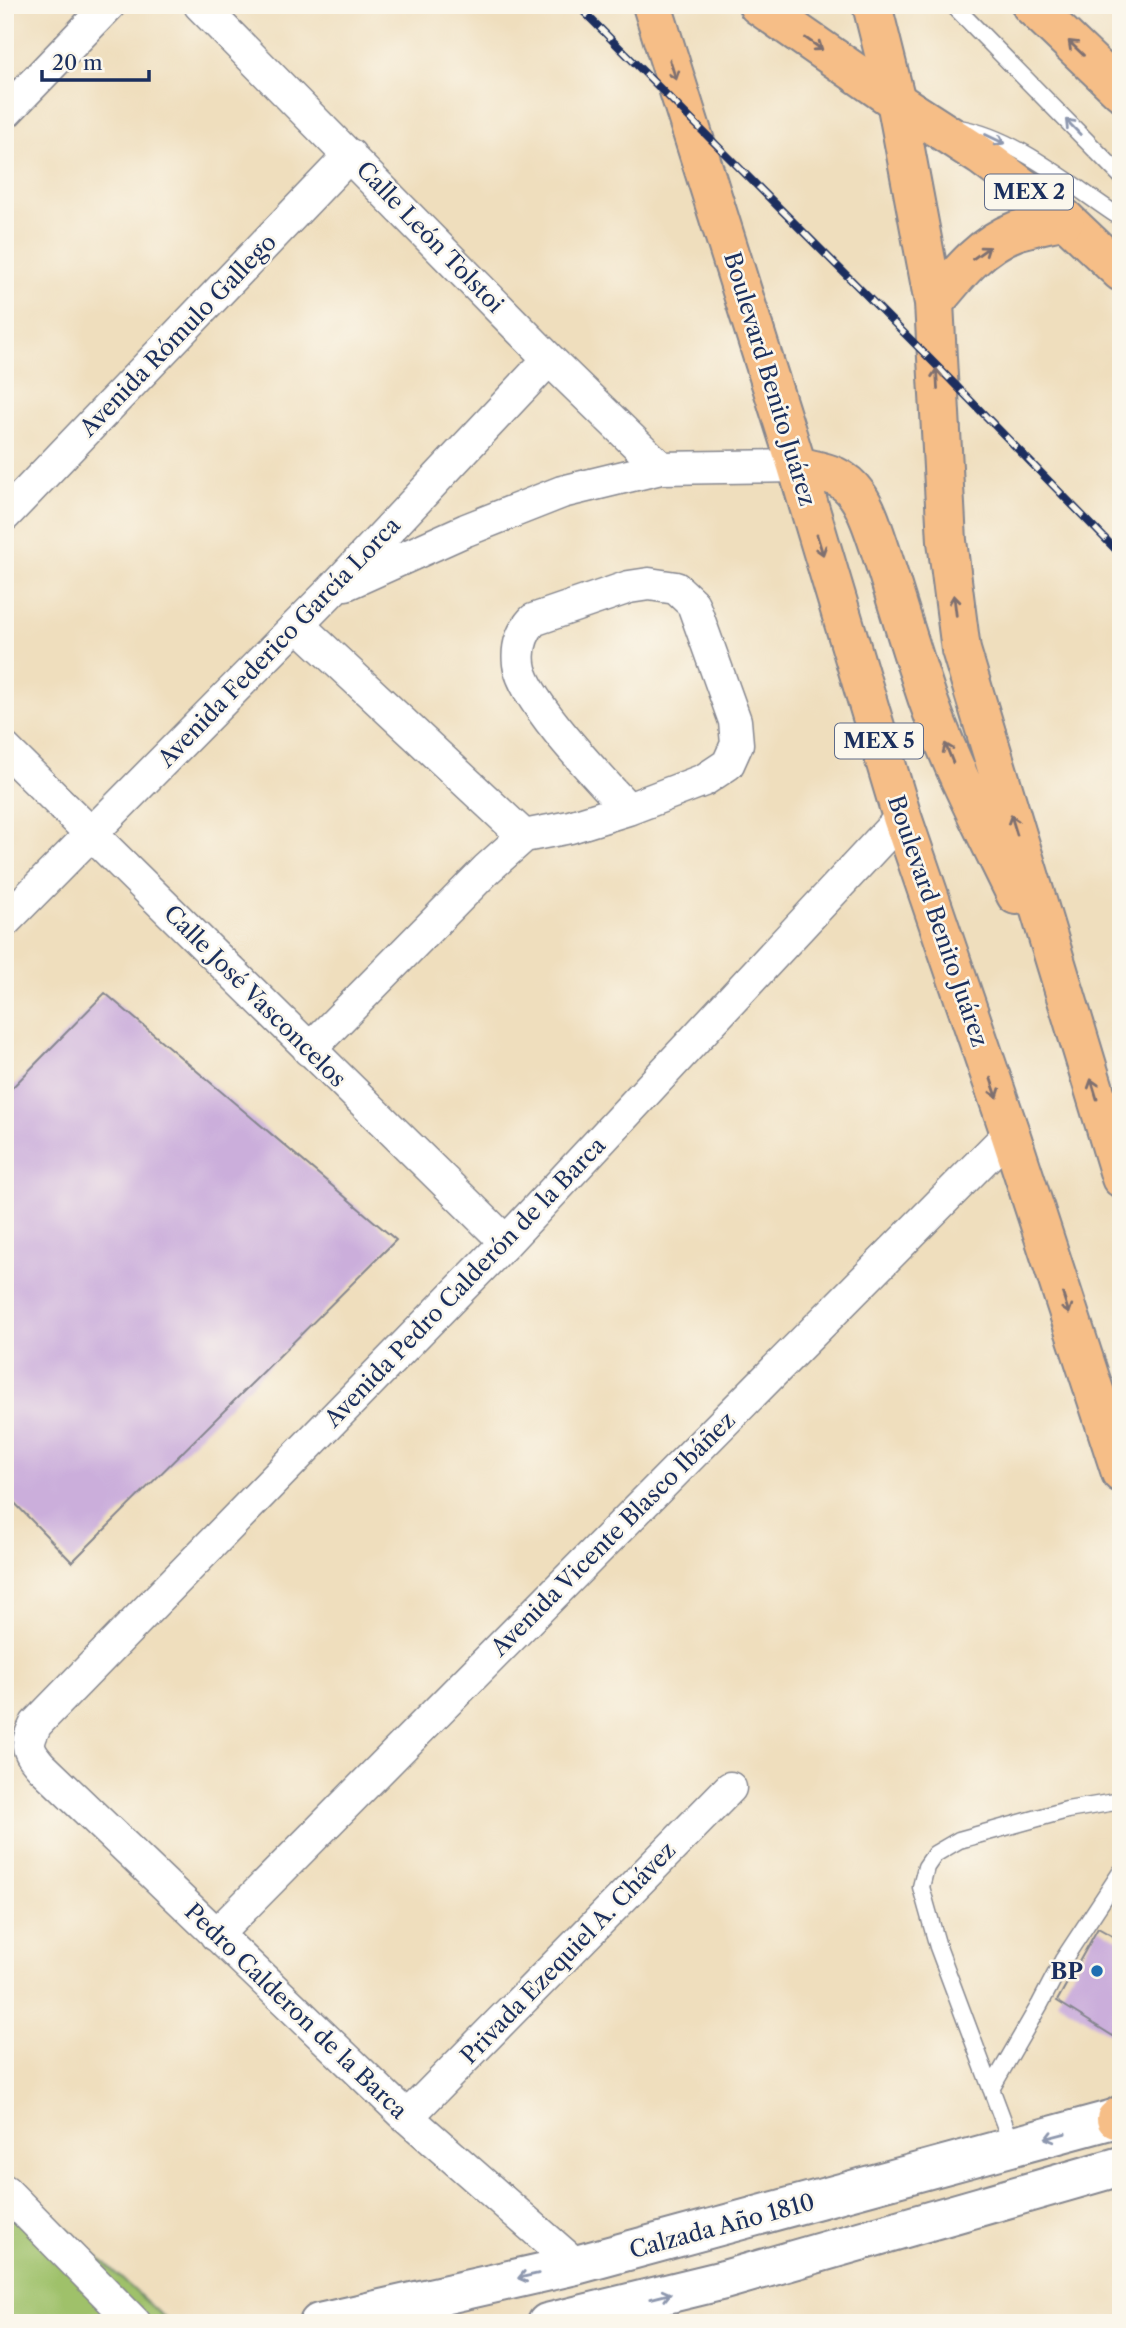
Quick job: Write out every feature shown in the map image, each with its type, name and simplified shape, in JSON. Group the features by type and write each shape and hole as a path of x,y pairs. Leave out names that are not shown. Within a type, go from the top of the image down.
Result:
{"main road":[{"name":"Boulevard Benito Juárez","path":"652,5 797,466 902,817 1010,1133 1121,1473"},
{"name":"MEX 2","path":"758,5 896,101 981,156 1065,219 1121,272"},
{"path":"872,5 896,101 934,303 947,541 961,650 1121,1178"},
{"path":"1031,5 1121,91"},
{"path":"934,303 968,262 991,246 1015,232 1065,219"},
{"path":"797,466 838,476 857,495 874,533 920,678 963,789 1064,991"}],"street":[{"path":"5,113 109,5"},
{"name":"Calle León Tolstoi","path":"200,5 549,359 661,468"},
{"name":"Avenida Rómulo Gallego","path":"5,515 350,155"},
{"name":"Avenida Federico García Lorca","path":"5,921 332,590 549,359"},
{"path":"332,590 466,530 562,492 661,468 797,466"},
{"path":"309,1050 487,869 524,836 570,827 628,809 704,780 728,764 737,744 735,721 692,604 676,588 649,584 629,587 534,621 523,631 519,665 531,696 584,761 628,809"},
{"path":"298,625 524,836"},
{"name":"Calle José Vasconcelos","path":"5,749 506,1242"},
{"name":"Avenida Pedro Calderón de la Barca","path":"28,1746 36,1724 506,1242 902,817"},
{"name":"Avenida Vicente Blasco Ibáñez","path":"216,1935 1010,1133"},
{"name":"Pedro Calderon de la Barca","path":"28,1746 41,1766 407,2117 576,2265"},
{"name":"Privada Ezequiel A. Chávez","path":"407,2117 730,1788"},
{"name":"Calzada Año 1810","path":"319,2323 576,2265 1119,2117"},
{"path":"888,2232 968,2193 993,2176 1004,2164 1013,2147"},
{"path":"547,2323 724,2280 1121,2166"},
{"path":"5,2191 135,2323"}],"lane":[{"path":"953,5 1121,176"},
{"path":"929,123 979,132 1019,151 1121,218"},
{"path":"1013,2147 938,1947 921,1887 926,1867 935,1854 959,1840 1067,1811 1121,1801"},
{"path":"991,2089 1062,1960 1121,1872"}],"green space":[{"path":"5,2172 170,2323 5,2323"}],"building":[{"path":"105,993 396,1240 72,1562 5,1493 5,1095"},
{"name":"BP","path":"1098,1928 1121,1941 1121,2041 1057,2001"}],"railway":[{"path":"577,5 1121,555"}],"place":[{"name":"BP","path":"1097,1971"}]}
